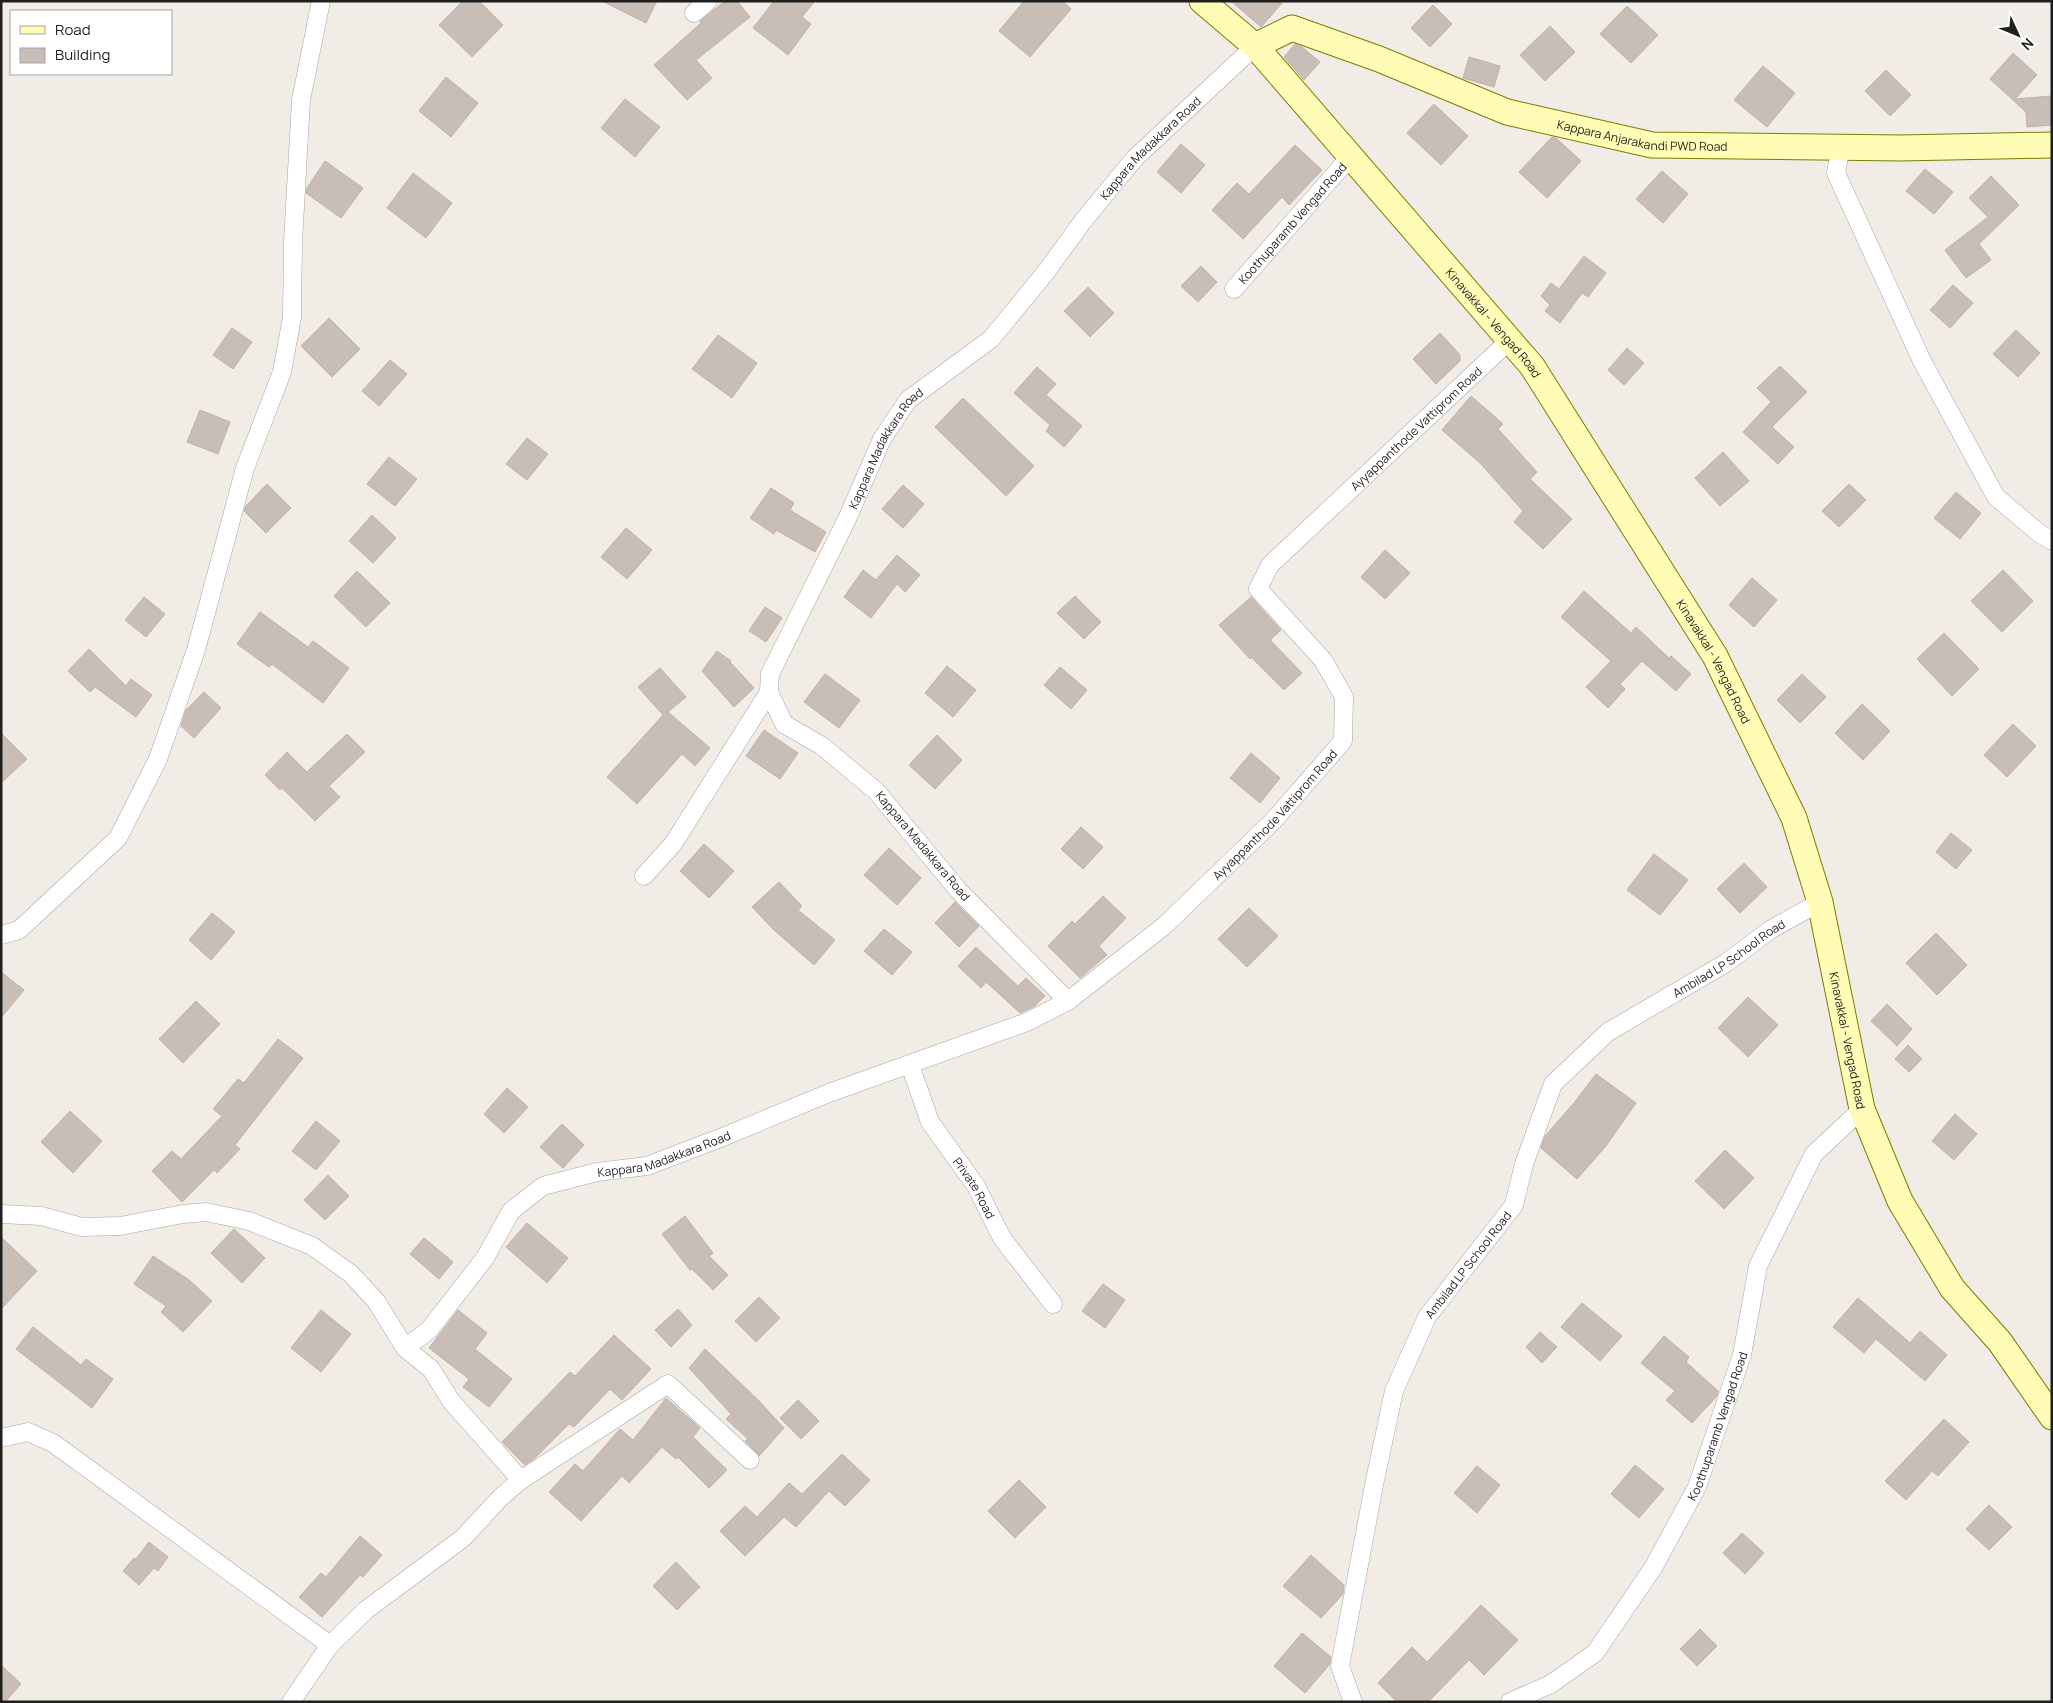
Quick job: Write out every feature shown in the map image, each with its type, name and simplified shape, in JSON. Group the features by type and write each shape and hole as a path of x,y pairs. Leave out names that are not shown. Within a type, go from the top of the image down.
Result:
{"main road":[{"name":"Kinavakkal - Vengad Road","path":"1202,1 1255,46 1532,366 1715,656 1794,818 1820,902 1862,1109 1900,1201 1952,1288 2000,1342 2052,1417"},
{"name":"Kappara Anjarakandi PWD Road","path":"1255,46 1292,28 1379,59 1508,112 1652,145 1901,148 2052,145"}],"street":[{"path":"1,935 19,930 118,838 158,758 196,650 245,468 284,363 292,317 292,242 300,100 320,1"},
{"path":"694,13 708,1"},
{"name":"Kappara Madakkara Road","path":"405,1348 428,1330 486,1258 511,1211 543,1186 597,1172 647,1166 829,1093 1027,1022 1068,1001 959,891 876,791 822,746 784,724 769,692 770,674 848,517 882,439 908,400 991,339 1135,158 1255,46"},
{"path":"1841,147 1836,173 1926,369 1996,497 2039,533 2052,541"},
{"name":"Koothuparamb Vengad Road","path":"1234,289 1350,157"},
{"name":"Ayyappanthode Vattiprom Road","path":"1068,1001 1171,919 1273,821 1343,741 1344,697 1323,660 1258,589 1270,565 1510,340"},
{"path":"644,876 673,844 769,692"},
{"name":"Ambilad LP School Road","path":"1353,1702 1340,1666 1374,1480 1394,1391 1427,1316 1514,1205 1524,1164 1553,1084 1608,1032 1726,963 1770,930 1820,902"},
{"name":"Private Road","path":"910,1065 930,1122 976,1186 1002,1238 1053,1304"},
{"name":"Koothuparamb Vengad Road","path":"1510,1702 1551,1684 1595,1653 1653,1568 1697,1487 1742,1355 1758,1266 1814,1154 1862,1109"},
{"path":"1,1214 42,1216 82,1227 120,1226 183,1214 206,1212 249,1221 312,1246 351,1274 376,1301 405,1348 430,1369 451,1401 521,1480"},
{"path":"291,1702 330,1645 366,1610 462,1538 500,1497 521,1480 668,1384 750,1460"},
{"path":"1,1438 28,1432 53,1443 330,1645"}],"building":[{"path":"463,1 479,1 503,25 472,57 439,25"},
{"path":"602,1 657,1 646,23"},
{"path":"725,1 737,1 750,17 696,60 712,78 687,100 654,65 701,23 700,21"},
{"path":"774,1 815,1 802,17 811,24 788,55 753,28"},
{"path":"1024,1 1062,1 1071,9 1030,57 999,31"},
{"path":"1231,1 1284,1 1261,27"},
{"path":"1433,5 1452,24 1430,47 1411,28"},
{"path":"1627,6 1658,35 1631,63 1600,34"},
{"path":"1550,26 1575,52 1545,81 1520,55"},
{"path":"1295,44 1302,47 1320,62 1304,80 1284,57"},
{"path":"2013,53 2037,75 2015,99 2052,96 2052,125 2027,127 2026,112 1990,79"},
{"path":"1469,57 1500,66 1494,87 1463,78"},
{"path":"1763,66 1795,93 1767,127 1734,100"},
{"path":"1886,70 1911,95 1890,116 1865,91"},
{"path":"446,77 478,103 451,137 419,111"},
{"path":"625,99 660,127 635,157 601,128"},
{"path":"1434,104 1468,136 1441,165 1407,133"},
{"path":"1552,137 1556,138 1581,161 1547,198 1519,172"},
{"path":"1181,144 1205,165 1181,193 1157,172"},
{"path":"1295,145 1322,170 1289,205 1282,197 1243,239 1212,210 1237,183 1249,194"},
{"path":"325,161 363,188 341,218 306,193 307,188"},
{"path":"1925,169 1953,192 1934,214 1906,191"},
{"path":"1662,171 1688,194 1663,223 1636,199"},
{"path":"413,173 452,203 426,238 387,208"},
{"path":"1991,176 2019,205 1979,244 1991,260 1966,278 1945,250 1988,217 1969,198"},
{"path":"1584,256 1606,273 1588,297 1582,293 1560,323 1545,311 1550,305 1541,296 1551,283 1559,289"},
{"path":"1201,266 1217,282 1198,302 1181,286"},
{"path":"1953,285 1973,303 1950,328 1930,310"},
{"path":"1088,287 1114,313 1090,337 1064,311"},
{"path":"329,318 360,349 332,377 301,346"},
{"path":"232,328 252,342 233,369 213,355"},
{"path":"2016,330 2040,353 2018,377 1993,354"},
{"path":"1440,333 1460,355 1460,361 1436,384 1413,359"},
{"path":"718,335 757,363 732,398 692,369"},
{"path":"1627,348 1644,363 1624,385 1608,370"},
{"path":"390,360 407,374 379,406 362,391"},
{"path":"1780,366 1807,392 1772,427 1794,447 1778,464 1743,432 1771,402 1757,388"},
{"path":"1037,367 1056,384 1046,395 1082,426 1064,447 1046,431 1050,425 1014,393"},
{"path":"1471,396 1503,424 1498,429 1537,472 1530,479 1572,519 1543,549 1514,522 1523,511 1480,463 1442,430"},
{"path":"963,398 1034,466 1006,496 935,427"},
{"path":"200,410 230,422 218,454 187,442"},
{"path":"527,438 548,454 527,480 506,464"},
{"path":"1723,452 1749,481 1720,506 1695,478"},
{"path":"389,457 417,479 395,506 367,484"},
{"path":"267,484 291,508 266,533 244,511 246,506"},
{"path":"1849,484 1866,500 1839,527 1822,511"},
{"path":"903,485 924,504 903,528 882,509"},
{"path":"771,488 794,503 790,510 826,532 815,552 776,530 774,534 750,518"},
{"path":"1956,492 1981,513 1960,539 1934,518"},
{"path":"372,515 396,538 373,563 349,541"},
{"path":"626,528 652,550 627,579 601,557"},
{"path":"1385,550 1410,573 1385,599 1361,577"},
{"path":"897,555 920,575 905,592 897,584 871,618 844,597 863,570 876,580"},
{"path":"2003,570 2033,601 2002,632 1971,601"},
{"path":"357,571 390,603 366,627 334,596"},
{"path":"1752,578 1777,600 1754,627 1729,605"},
{"path":"1584,591 1631,633 1636,627 1669,658 1671,656 1691,674 1676,691 1642,661 1620,684 1625,689 1608,708 1586,687 1611,661 1561,617"},
{"path":"1075,596 1101,622 1084,639 1057,613"},
{"path":"144,597 165,614 146,637 125,620"},
{"path":"1251,597 1281,630 1270,640 1302,673 1284,690 1251,657 1250,659 1219,625"},
{"path":"765,607 782,618 766,642 749,631"},
{"path":"260,612 308,647 313,641 349,668 323,703 272,664 269,667 237,644"},
{"path":"1944,633 1979,669 1952,696 1917,659"},
{"path":"89,649 126,686 131,679 152,695 136,717 95,687 90,692 68,671"},
{"path":"717,651 731,661 754,688 734,707 702,671"},
{"path":"947,666 976,690 953,717 925,693"},
{"path":"1060,667 1087,690 1071,709 1044,685"},
{"path":"660,668 686,697 668,712 710,748 695,766 682,754 637,804 607,777 663,715 638,687"},
{"path":"825,674 860,700 839,728 804,702"},
{"path":"1802,674 1826,697 1800,723 1777,700"},
{"path":"204,692 221,708 194,738 181,726 186,710"},
{"path":"1862,704 1890,731 1863,760 1835,733"},
{"path":"2013,724 2036,746 2007,777 1984,755"},
{"path":"764,730 798,753 780,779 746,756"},
{"path":"1,733 27,759 1,783"},
{"path":"347,734 365,752 329,786 340,797 315,821 282,788 280,790 265,775 287,752 307,772"},
{"path":"937,735 962,760 935,789 909,765"},
{"path":"1251,753 1280,778 1260,803 1230,778"},
{"path":"1081,827 1103,847 1083,869 1061,849"},
{"path":"1951,833 1972,850 1956,869 1936,852"},
{"path":"704,844 734,871 709,898 680,871"},
{"path":"889,848 921,878 897,905 864,875"},
{"path":"1654,854 1688,880 1660,915 1627,890"},
{"path":"1744,863 1767,887 1740,913 1717,889"},
{"path":"779,882 802,906 798,910 835,940 814,965 774,930 752,907"},
{"path":"1103,896 1126,918 1099,946 1107,955 1080,978 1048,946 1072,921 1075,924"},
{"path":"955,902 979,926 959,947 935,923"},
{"path":"1249,908 1278,936 1247,967 1218,939"},
{"path":"212,913 235,932 211,960 189,940"},
{"path":"884,929 912,952 892,975 864,951"},
{"path":"1936,933 1967,965 1937,995 1906,963"},
{"path":"976,947 1018,986 1026,978 1045,996 1035,1006 1020,1013 986,982 981,988 958,966"},
{"path":"1,972 24,990 1,1018"},
{"path":"1748,997 1778,1025 1748,1057 1718,1028"},
{"path":"196,1001 220,1024 183,1063 159,1039"},
{"path":"1887,1004 1912,1029 1897,1046 1871,1021"},
{"path":"278,1039 303,1058 235,1145 240,1149 217,1173 214,1170 182,1202 152,1171 172,1151 181,1159 222,1116 213,1109 238,1079 244,1083"},
{"path":"1908,1045 1922,1059 1909,1072 1895,1059"},
{"path":"1596,1074 1636,1103 1606,1146 1577,1179 1541,1148 1545,1136"},
{"path":"507,1088 528,1107 504,1133 484,1114"},
{"path":"70,1111 102,1141 73,1173 41,1142"},
{"path":"1955,1114 1977,1134 1954,1160 1932,1141"},
{"path":"316,1121 340,1141 316,1170 292,1151"},
{"path":"562,1124 584,1145 563,1168 540,1147"},
{"path":"1725,1150 1754,1178 1724,1209 1695,1181"},
{"path":"328,1175 349,1196 325,1220 304,1200"},
{"path":"685,1216 713,1253 709,1256 728,1275 713,1290 692,1269 690,1270 662,1234"},
{"path":"527,1223 568,1258 547,1283 506,1247"},
{"path":"234,1229 265,1258 242,1283 211,1253"},
{"path":"1,1237 37,1271 1,1309"},
{"path":"424,1238 453,1262 439,1279 410,1254"},
{"path":"153,1256 189,1280 212,1301 183,1332 161,1312 166,1306 134,1284"},
{"path":"1103,1284 1125,1300 1105,1328 1082,1311"},
{"path":"759,1297 780,1318 756,1342 735,1321"},
{"path":"1858,1298 1910,1343 1920,1331 1947,1355 1925,1381 1876,1339 1864,1353 1833,1327"},
{"path":"1582,1303 1622,1336 1600,1361 1561,1327"},
{"path":"678,1309 692,1325 671,1347 655,1330"},
{"path":"321,1310 351,1334 321,1372 291,1348"},
{"path":"458,1310 487,1333 475,1349 512,1379 489,1407 463,1387 469,1379 429,1348"},
{"path":"33,1327 81,1365 86,1359 113,1379 92,1408 16,1349"},
{"path":"1540,1332 1557,1347 1542,1363 1526,1347"},
{"path":"614,1335 651,1369 622,1400 610,1389 574,1427 569,1424 535,1458 525,1465 502,1442 570,1372 575,1376"},
{"path":"1664,1336 1689,1357 1686,1362 1718,1391 1717,1396 1692,1423 1666,1400 1675,1391 1641,1363"},
{"path":"705,1349 784,1428 759,1456 745,1441 748,1439 726,1419 731,1414 689,1368"},
{"path":"666,1398 700,1428 693,1437 727,1470 709,1488 678,1457 676,1459 662,1447 629,1483 622,1476 581,1521 549,1492 575,1464 583,1471 620,1429 633,1440"},
{"path":"798,1400 819,1421 801,1439 780,1418"},
{"path":"1944,1419 1969,1442 1938,1476 1932,1471 1906,1500 1885,1481"},
{"path":"842,1454 870,1480 845,1506 829,1491 796,1527 784,1517 745,1556 720,1531 745,1506 757,1517 789,1483 802,1494"},
{"path":"1635,1465 1664,1489 1639,1518 1611,1494"},
{"path":"1477,1466 1500,1485 1477,1513 1454,1493"},
{"path":"1019,1480 1046,1507 1015,1538 988,1511"},
{"path":"1989,1505 2012,1527 1989,1550 1966,1529"},
{"path":"1742,1533 1764,1553 1745,1574 1723,1553"},
{"path":"360,1536 382,1555 363,1577 360,1575 322,1617 299,1597 321,1573 326,1577"},
{"path":"149,1542 168,1557 158,1571 154,1568 139,1585 123,1571 134,1558 136,1559"},
{"path":"1311,1555 1344,1585 1343,1594 1321,1618 1283,1586"},
{"path":"676,1562 700,1587 677,1610 653,1586"},
{"path":"1481,1605 1518,1640 1484,1675 1469,1660 1428,1702 1397,1702 1378,1683 1412,1647 1427,1662"},
{"path":"1700,1629 1717,1646 1697,1666 1680,1649"},
{"path":"1302,1633 1331,1657 1330,1664 1305,1693 1274,1666"},
{"path":"1,1665 21,1684 5,1702 1,1702"}]}
